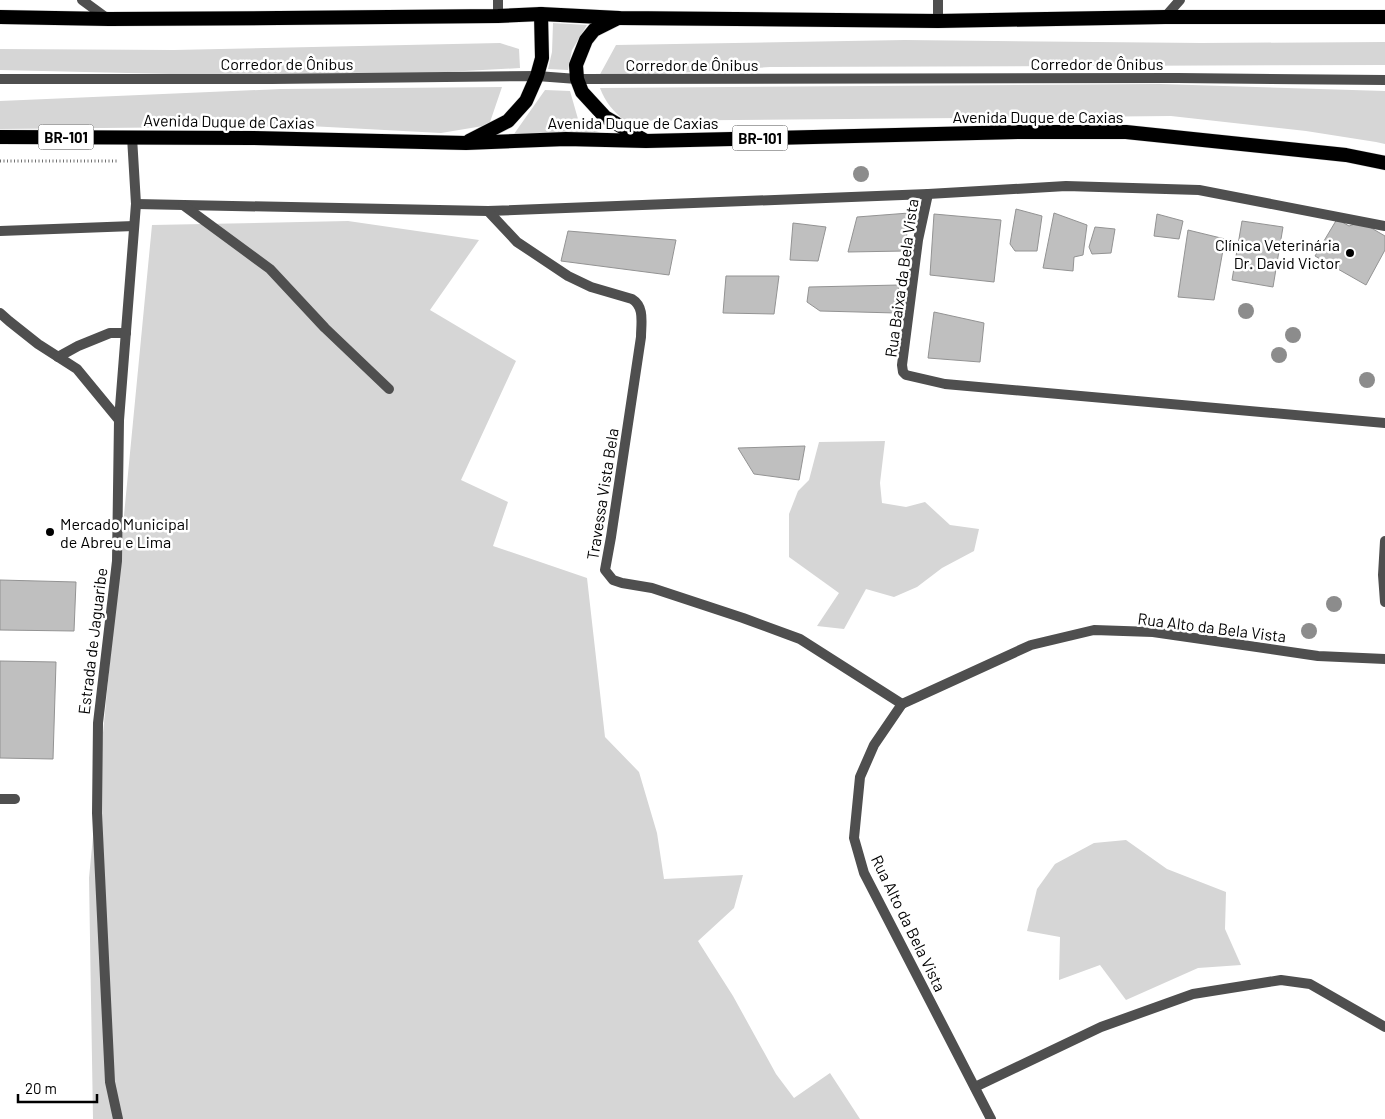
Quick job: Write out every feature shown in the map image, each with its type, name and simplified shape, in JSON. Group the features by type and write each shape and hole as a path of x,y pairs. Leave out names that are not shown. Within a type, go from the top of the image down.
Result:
{"highway":[{"path":"0,17 109,19 498,16 541,14 619,18 938,21 1165,17 1385,17"},
{"path":"466,143 508,121 526,102 542,58 541,14"},
{"path":"619,18 594,30 586,40 576,65 577,79 582,92 605,117 646,141"},
{"name":"Avenida Duque de Caxias","path":"0,137 132,137 466,143 566,139 646,141 1001,132 1126,132 1346,155 1385,163"}],"street":[{"path":"82,0 109,19"},
{"path":"498,0 498,16"},
{"path":"938,0 938,21"},
{"path":"1165,17 1180,0"},
{"name":"Corredor de Ônibus","path":"0,79 272,79 537,76 577,79 1178,78 1385,80"},
{"name":"Estrada de Jaguaribe","path":"118,1119 110,1082 97,813 98,723 117,561 119,420 136,204 135,161 132,137"},
{"name":"Rua Baixa da Bela Vista","path":"1385,226 1199,190 1066,186 928,194 918,240 902,365 906,376 945,384 1385,423"},
{"path":"136,204 488,211 928,194"},
{"path":"183,205 270,269 325,328 389,389"},
{"name":"Travessa Vista Bela","path":"488,211 517,242 538,257 568,276 591,287 632,299 637,302 642,310 641,337 612,537 605,570 613,580 652,588 800,639 902,704"},
{"path":"0,231 134,226"},
{"path":"0,313 38,344 77,369 119,420"},
{"path":"58,357 78,346 110,333 126,333"},
{"path":"1385,541 1383,576 1385,602"},
{"name":"Rua Alto da Bela Vista","path":"991,1119 864,873 854,838 860,777 874,745 902,704 1031,645 1094,630 1154,632 1318,656 1385,659"},
{"path":"0,799 14,799"},
{"path":"975,1087 1101,1027 1193,994 1281,980 1310,984 1385,1027"}],"path":[{"path":"0,161 135,161"}],"shaded area":[{"path":"553,23 587,25 572,50 568,70 548,69 552,52"},
{"path":"905,40 1201,43 1385,42 1385,65 770,67 598,78 616,45"},
{"path":"500,43 519,49 520,68 337,78 0,70 0,49 174,50"},
{"path":"1160,84 1385,91 1385,144 1306,131 1171,116 625,121 610,106 600,88"},
{"path":"502,87 489,125 441,133 309,126 0,129 0,101 281,89"},
{"path":"545,90 570,91 578,119 611,140 499,142 514,134"},
{"path":"348,221 479,240 430,310 516,361 461,480 508,502 493,546 587,578 605,737 639,772 657,833 664,879 743,875 734,908 698,941 733,996 776,1074 794,1098 830,1073 860,1119 93,1119 89,878 152,225"},
{"path":"885,441 880,483 882,503 906,507 925,502 950,525 979,529 974,551 942,568 917,587 894,597 866,589 844,629 817,626 839,593 789,557 789,514 798,491 809,480 819,442"},
{"path":"1126,840 1167,869 1226,892 1225,929 1241,965 1198,968 1126,1000 1100,965 1059,980 1060,937 1027,931 1037,889 1055,864 1094,843"}],"building":[{"path":"1016,209 1042,216 1037,251 1015,251 1010,244"},
{"path":"909,213 905,251 848,252 857,217"},
{"path":"1054,213 1087,225 1083,255 1074,257 1073,271 1043,268"},
{"path":"934,214 1001,220 994,282 930,275"},
{"path":"1157,214 1183,221 1179,239 1154,236"},
{"name":"Clínica Veterinária Dr. David Victor","path":"1337,219 1349,226 1361,222 1385,236 1385,250 1366,285 1315,256"},
{"path":"1242,221 1283,227 1273,287 1232,280"},
{"path":"793,223 826,227 818,261 790,260"},
{"path":"1095,227 1115,229 1111,253 1092,254 1089,247"},
{"path":"1188,230 1225,239 1214,300 1178,297"},
{"path":"568,231 676,240 669,275 561,261"},
{"path":"726,276 779,276 774,314 723,313"},
{"path":"899,285 896,313 820,311 807,302 809,287"},
{"path":"934,312 984,323 980,362 928,358"},
{"path":"805,446 799,480 754,474 738,448"},
{"path":"0,580 76,582 74,631 0,630"},
{"path":"0,661 56,662 53,759 0,758"}],"place":[{"name":"Clínica Veterinária Dr. David Victor","path":"1350,253"},
{"name":"Mercado Municipal de Abreu e Lima","path":"50,532"}]}
